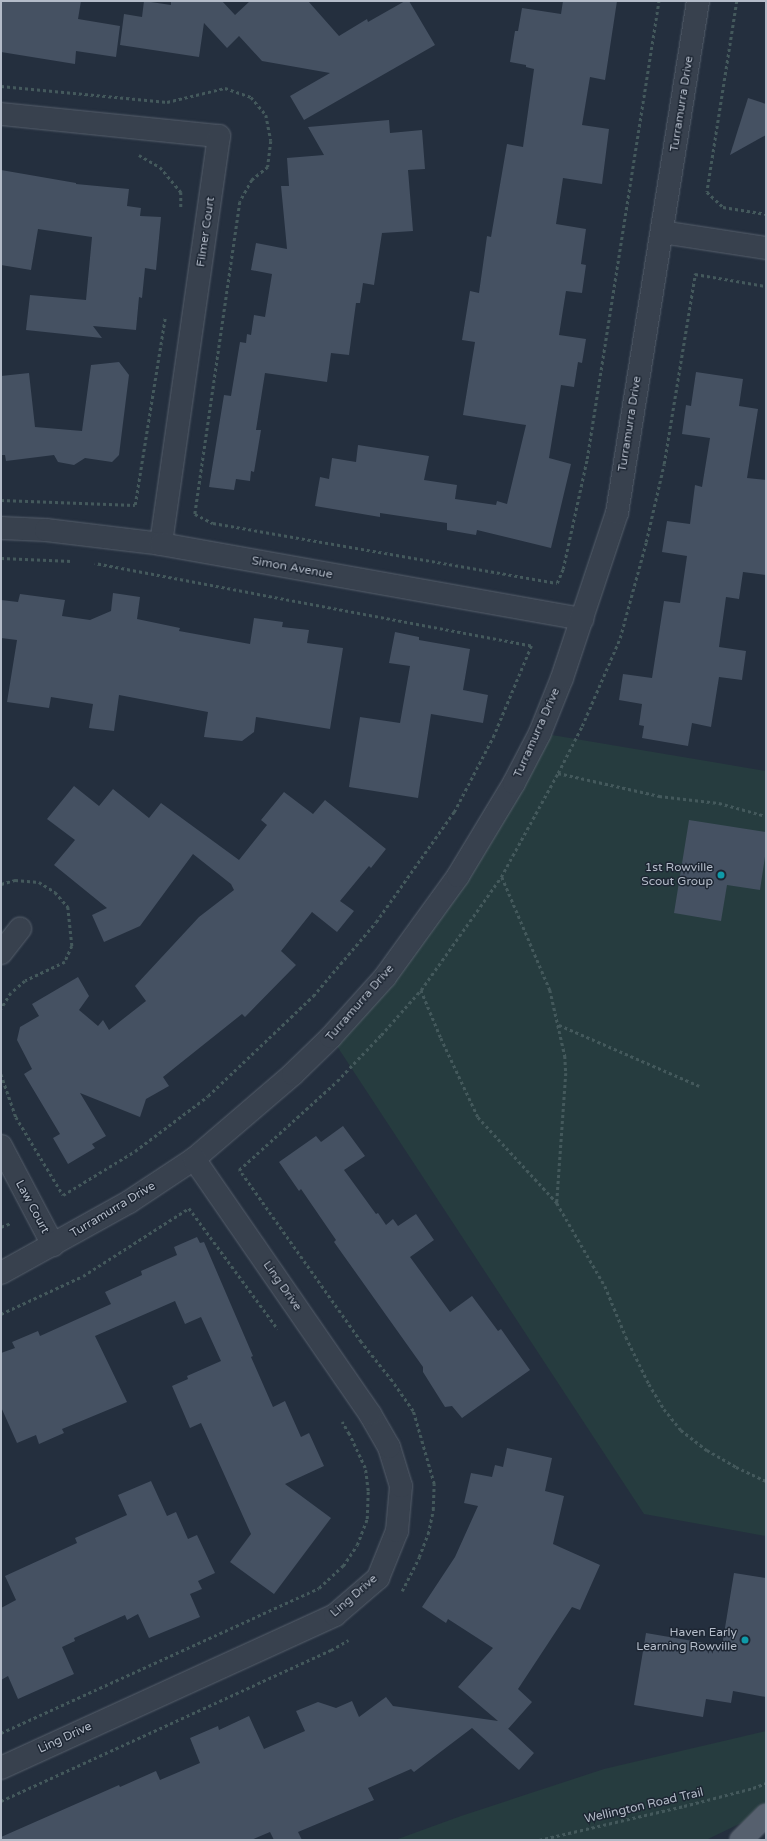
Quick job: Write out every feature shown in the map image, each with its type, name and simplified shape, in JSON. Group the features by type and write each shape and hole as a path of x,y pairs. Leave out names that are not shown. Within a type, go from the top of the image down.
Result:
{"main road":[{"path":"741,1840 766,1815"}],"street":[{"name":"Turramurra Drive","path":"1,1273 129,1202 194,1159 293,1074 331,1037 385,978 458,876 514,783 540,733 582,619 617,513 651,290 662,232 698,1"},
{"name":"Filmer Court","path":"1,114 219,136 161,544"},
{"path":"662,232 766,248"},
{"name":"Simon Avenue","path":"1,528 46,530 161,544 582,619"},
{"path":"1,953 20,929"},
{"name":"Law Court","path":"1,1146 53,1245"},
{"name":"Ling Drive","path":"1,1768 335,1615 378,1578 397,1531 401,1486 389,1447 370,1414 194,1159"}],"path":[{"path":"195,514 213,523 557,583 563,569 587,459 659,1"},
{"path":"737,1 707,192 722,207 766,214"},
{"path":"136,154 160,167 181,192 181,215"},
{"path":"695,274 766,286"},
{"path":"1,500 135,506 166,309"},
{"path":"1,558 75,561"},
{"path":"1,1074 16,1117 63,1195 135,1151 208,1096 313,996 376,922 454,812 493,738 531,646 91,563"},
{"path":"558,773 659,796 719,802 766,816"},
{"path":"501,877 550,990 565,1056 566,1073 557,1203"},
{"path":"421,990 440,1038 478,1117 557,1203 605,1286 626,1337 649,1384 664,1409 681,1430 707,1450 736,1467 766,1481"},
{"path":"558,1025 699,1086"},
{"path":"239,1170 361,1342 392,1381 412,1411 434,1484 433,1510 428,1534 419,1557 404,1589 399,1594"},
{"path":"1,1314 83,1276 189,1208 281,1334"},
{"path":"1,1227 11,1223"},
{"path":"1,1733 319,1588 343,1566 357,1545 367,1519 368,1491 365,1468 349,1434 341,1421"},
{"path":"1,1801 331,1650 350,1638"},
{"name":"Wellington Road Trail","path":"539,1840 753,1788 766,1783"}],"green space":[{"path":"540,733 766,771 766,1536 644,1514 331,1037 385,977"},
{"path":"766,1731 766,1811 706,1840 395,1840 461,1816 604,1769"}],"building":[{"path":"1,1 81,1 78,19 120,26 116,57 76,51 75,64 1,52"},
{"path":"144,1 171,5 171,1 222,1 235,15 250,1 308,1 339,36 367,19 368,22 405,1 409,1 435,45 304,120 290,96 330,73 262,61 239,36 227,48 204,23 199,57 120,45 124,14 142,17"},
{"path":"563,1 617,1 605,80 590,77 582,125 609,129 602,184 563,178 556,224 586,229 581,264 586,265 582,293 566,291 559,335 586,339 582,363 578,362 574,387 561,385 549,458 571,464 551,548 477,530 476,535 447,530 447,523 380,513 380,517 315,506 320,477 329,479 332,458 356,462 358,445 429,456 424,480 457,485 455,499 496,505 497,501 507,504 526,425 463,415 475,342 462,340 470,291 479,293 487,236 491,237 507,144 523,147 534,69 526,67 526,65 510,62 515,31 518,31 522,8 561,14"},
{"path":"748,98 766,104 766,135 730,155"},
{"path":"389,120 390,133 422,130 425,169 408,170 413,231 382,233 374,285 363,283 360,303 356,303 349,355 331,353 327,382 265,373 256,430 261,430 254,472 251,471 250,481 236,479 234,490 209,487 224,395 231,396 240,342 246,343 247,334 251,335 254,315 265,317 272,274 251,270 256,243 287,249 281,186 289,186 287,158 324,155 308,127"},
{"path":"1,170 76,184 129,189 127,206 141,208 140,216 161,217 156,270 145,268 142,298 139,297 136,330 93,326 102,338 26,330 30,295 86,300 92,237 38,229 31,270 1,265"},
{"path":"119,362 129,375 119,455 112,462 85,458 74,465 58,462 54,455 6,461 5,455 1,455 1,376 29,373 35,427 82,431 91,365"},
{"path":"696,372 743,379 739,406 758,409 747,478 766,480 766,575 743,572 739,599 726,597 719,647 746,651 742,680 719,677 711,727 692,723 688,746 642,738 644,726 639,725 642,704 619,700 623,674 652,678 664,601 680,603 687,556 662,552 667,521 690,524 695,485 702,487 710,438 682,434 686,405 691,406"},
{"path":"113,593 140,597 137,619 180,628 179,631 250,644 254,618 283,622 282,627 309,630 307,643 343,648 330,729 256,717 254,732 242,741 204,737 208,712 119,695 114,731 89,728 93,704 51,697 49,708 7,702 17,640 1,638 1,600 18,602 20,594 65,600 62,616 90,620 111,611"},
{"path":"395,632 419,637 419,640 470,649 463,690 488,695 483,723 431,714 418,798 349,787 360,717 400,723 410,666 389,663"},
{"path":"74,786 99,806 113,789 149,818 161,803 239,860 267,825 261,820 284,792 313,814 325,800 386,849 371,868 369,866 340,901 354,911 337,932 312,912 281,951 296,965 245,1017 242,1014 163,1077 169,1086 146,1099 140,1117 80,1093 106,1136 92,1144 95,1148 68,1164 53,1138 60,1134 24,1074 32,1069 17,1040 20,1027 39,1016 32,1004 78,977 89,996 79,1010 98,1026 103,1020 109,1030 146,1001 135,986 199,917 234,890 231,884 193,854 140,926 104,942 92,915 107,908 54,865 75,840 47,819"},
{"name":"1st Rowville Scout Group","path":"689,820 766,832 766,850 760,890 727,885 721,921 674,913"},
{"path":"343,1126 365,1156 344,1170 376,1214 378,1213 386,1225 393,1219 398,1226 416,1214 434,1240 410,1257 450,1312 472,1296 498,1331 501,1329 530,1370 462,1418 452,1406 445,1407 423,1372 423,1367 334,1242 336,1240 301,1189 299,1191 279,1162 316,1136 321,1142"},
{"path":"197,1237 200,1243 204,1242 253,1356 251,1357 273,1407 285,1401 301,1437 309,1433 324,1466 285,1484 331,1518 274,1594 230,1562 251,1534 201,1423 190,1428 172,1386 188,1379 187,1376 221,1361 201,1317 185,1324 175,1301 95,1336 127,1402 62,1429 64,1433 39,1444 36,1435 17,1443 1,1407 1,1353 15,1348 12,1342 38,1331 40,1336 111,1304 105,1292 142,1275 141,1271 177,1255 174,1247"},
{"path":"507,1448 552,1458 545,1491 564,1496 553,1544 600,1565 580,1610 572,1607 518,1689 532,1702 508,1729 534,1753 519,1770 472,1728 414,1772 411,1769 368,1788 374,1800 298,1832 302,1840 274,1840 270,1832 251,1840 1,1840 1,1837 119,1785 120,1787 156,1771 160,1780 200,1763 190,1738 218,1726 219,1730 249,1716 264,1749 305,1731 296,1711 318,1702 336,1708 352,1701 359,1717 386,1697 393,1706 498,1721 458,1687 493,1648 448,1619 446,1623 422,1607 455,1557 478,1506 464,1503 471,1473 492,1477 495,1465 503,1467"},
{"path":"151,1481 167,1516 176,1512 188,1539 197,1535 215,1573 198,1581 202,1589 190,1594 200,1617 149,1638 138,1614 127,1620 125,1615 74,1638 75,1641 62,1647 74,1674 18,1699 8,1676 1,1680 1,1608 16,1600 5,1576 77,1543 75,1538 127,1515 118,1495"},
{"name":"Haven Early Learning Rowville","path":"734,1573 766,1578 766,1697 733,1691 731,1703 706,1699 703,1717 634,1705 646,1633 722,1646"}],"place":[{"name":"1st Rowville Scout Group","path":"721,875"},
{"name":"Haven Early Learning Rowville","path":"745,1640"}]}
